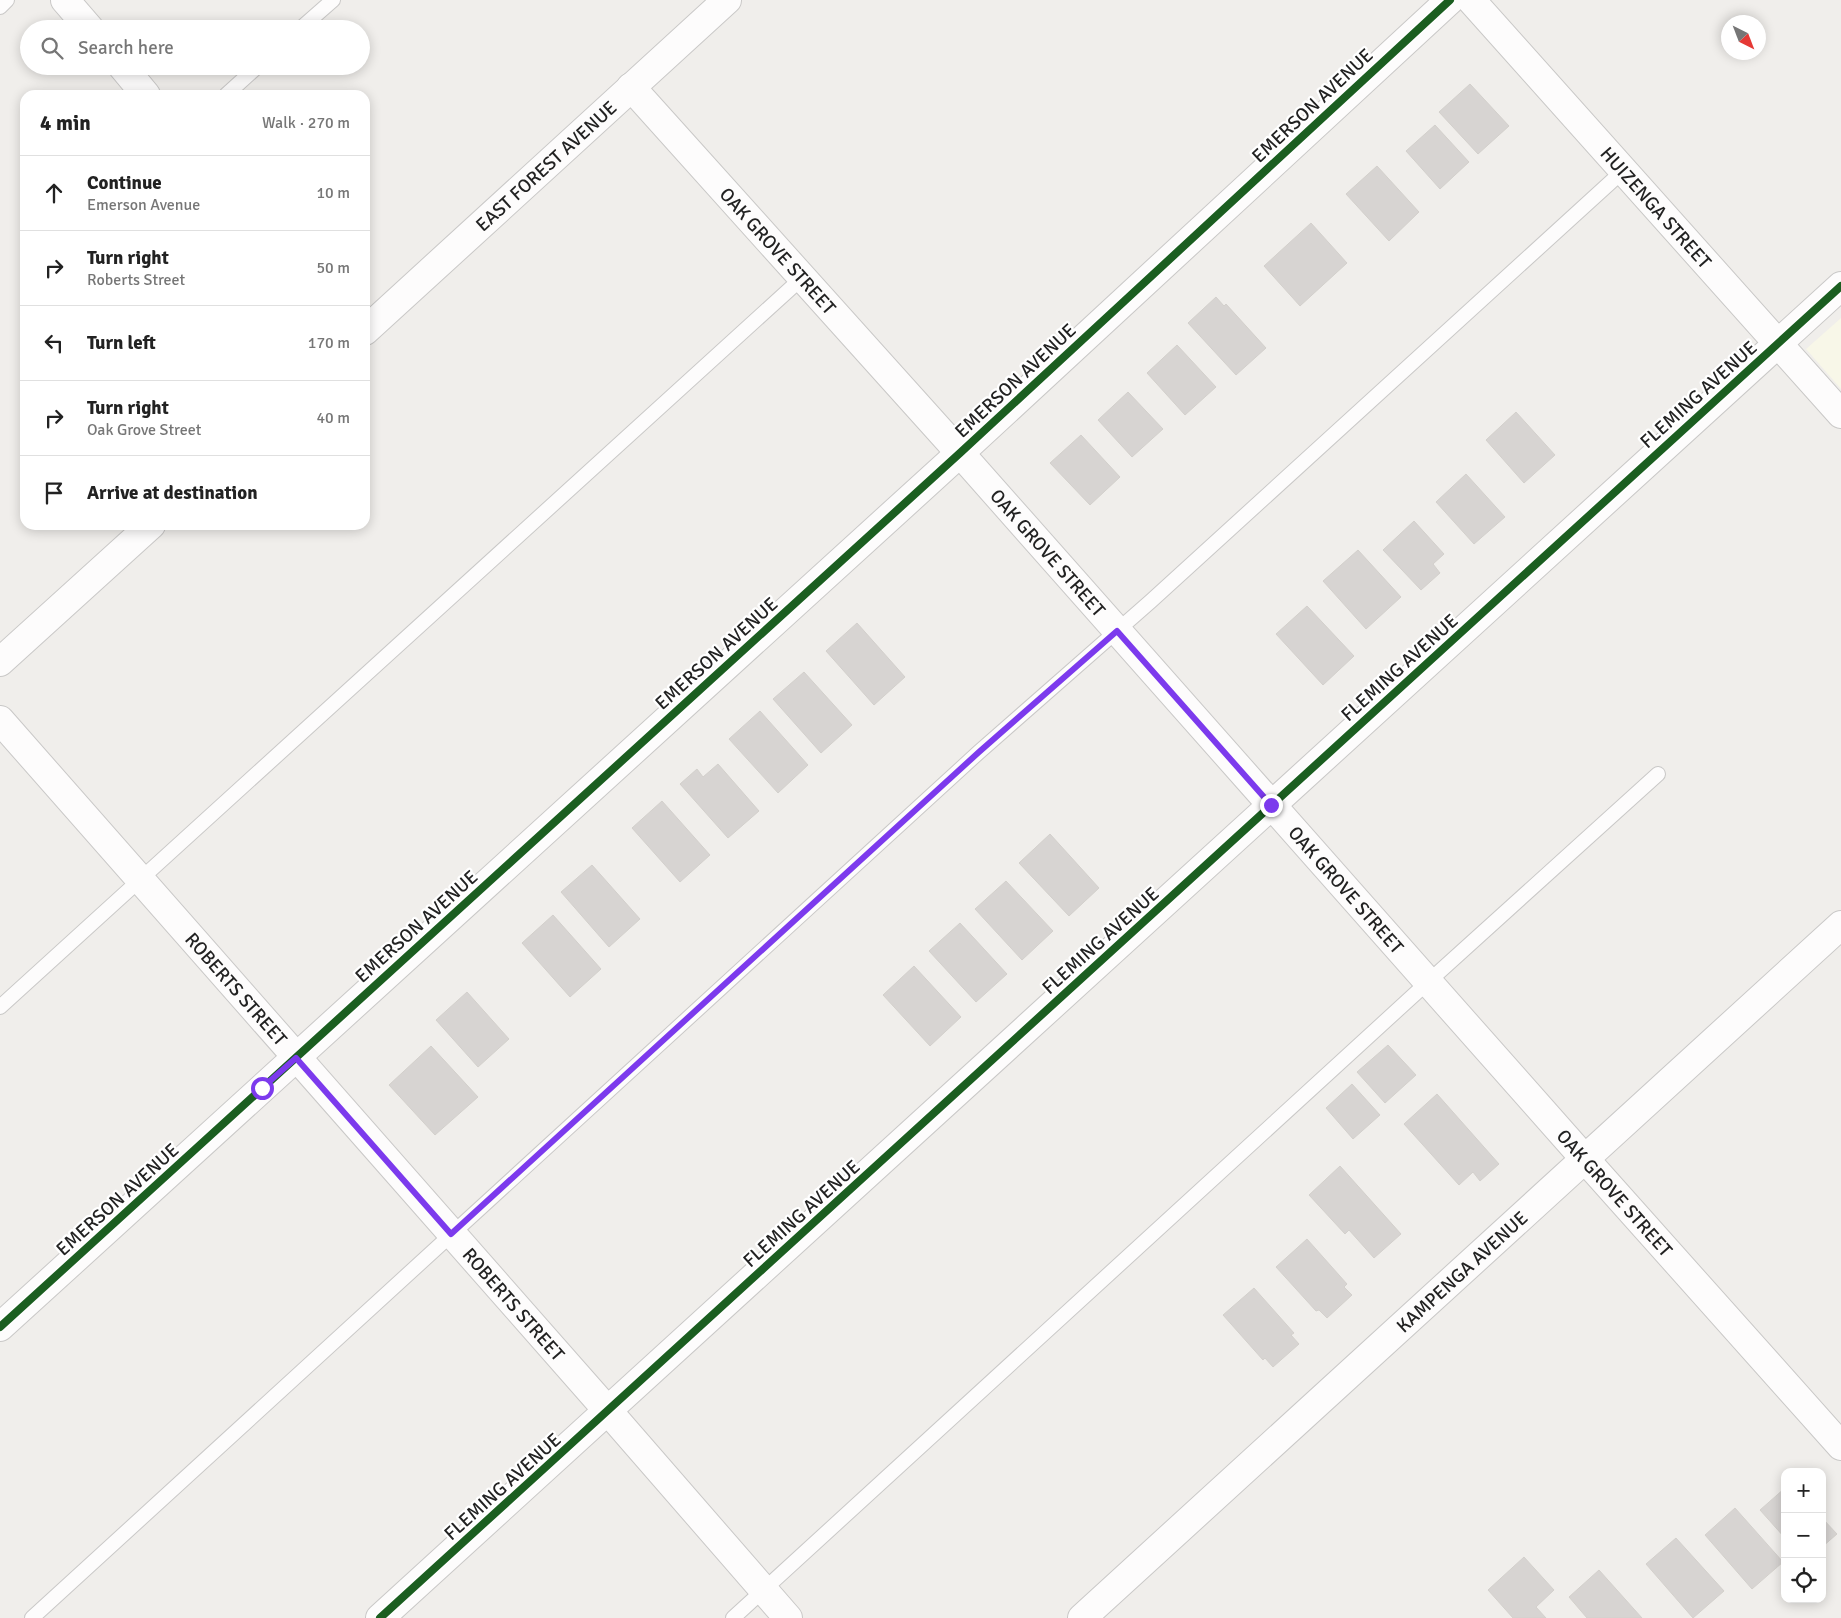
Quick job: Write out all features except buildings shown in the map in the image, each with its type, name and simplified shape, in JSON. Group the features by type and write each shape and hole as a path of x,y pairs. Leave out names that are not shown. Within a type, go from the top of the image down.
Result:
{"street":[{"path":"65,0 82,20"},
{"name":"EAST FOREST AVENUE","path":"370,326 727,0"},
{"name":"EMERSON AVENUE","path":"0,1327 960,453 1450,0"},
{"name":"HUIZENGA STREET","path":"1471,0 1841,414"},
{"path":"129,75 142,90"},
{"name":"OAK GROVE STREET","path":"631,88 960,453 1841,1446"},
{"name":"FLEMING AVENUE","path":"380,1618 1841,286"},
{"path":"0,662 145,530"},
{"name":"ROBERTS STREET","path":"0,720 788,1618"},
{"name":"KAMPENGA AVENUE","path":"1082,1618 1841,925"}],"lane":[{"path":"0,7 7,0"},
{"path":"310,20 333,0"},
{"path":"232,90 248,75"},
{"path":"32,1618 979,752 1117,631 1624,170"},
{"path":"0,1007 802,278"},
{"path":"733,1618 1658,774"}],"shaded area":[{"path":"1841,318 1841,389 1806,349"}],"cycle path":[{"path":"0,1327 960,453 1450,0"},
{"path":"380,1618 1841,286"}],"route":[{"path":"262,1088 296,1058 451,1234 979,752 1117,631 1271,805"}]}
